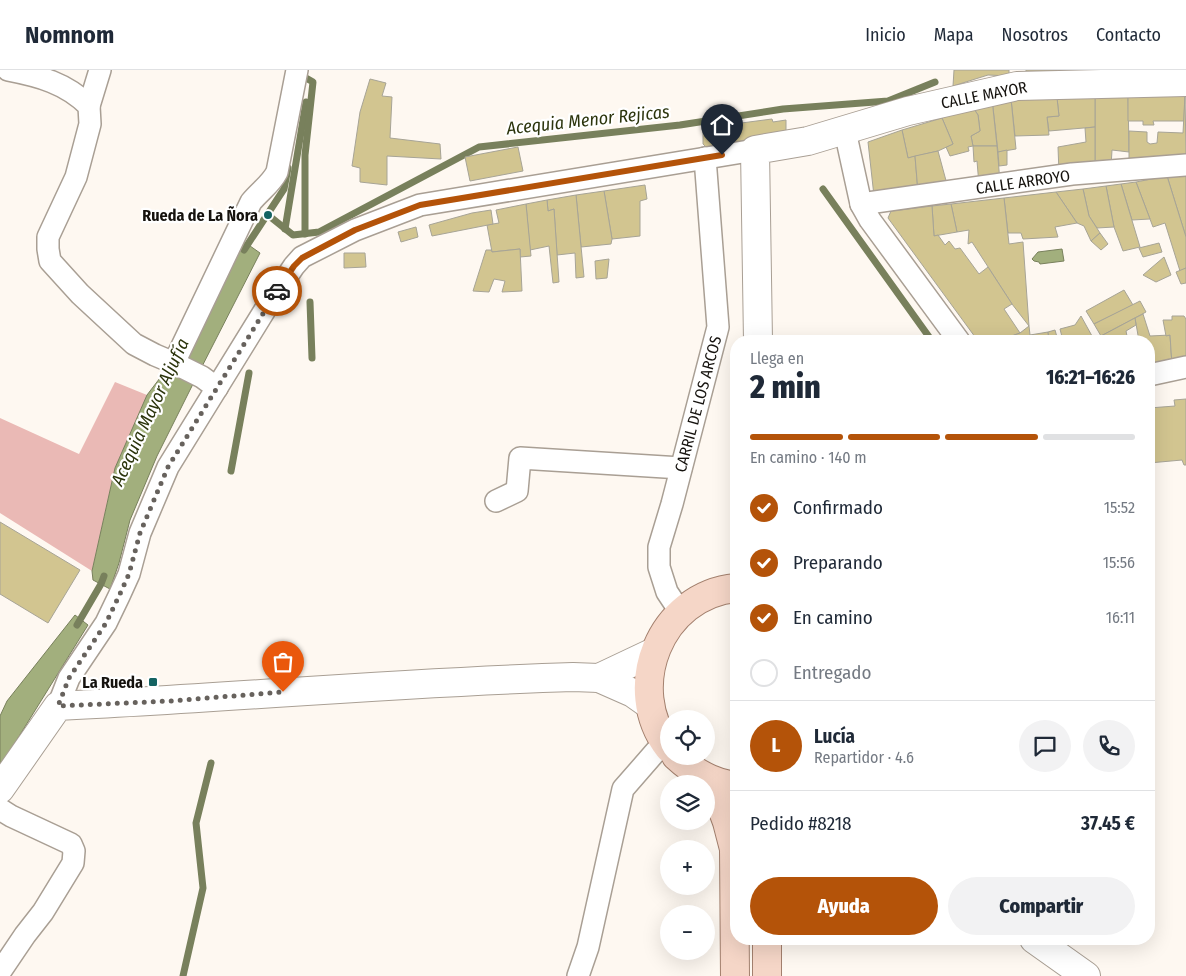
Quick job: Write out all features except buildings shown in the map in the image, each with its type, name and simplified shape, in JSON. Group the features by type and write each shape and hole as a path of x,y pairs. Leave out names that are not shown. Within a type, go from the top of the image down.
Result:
{"main road":[{"name":"CALLE MAYOR","path":"755,150 808,141 845,131 1017,78 1186,82"},
{"path":"755,150 758,335"},
{"path":"660,732 655,724 650,705 649,678 654,652 661,637 681,612 697,601 714,593 730,589"},
{"path":"599,678 654,652"},
{"path":"0,789 7,782 58,706 170,701 380,685 537,678 599,678 634,693 650,705"},
{"path":"688,765 698,774 724,783 727,822 730,834"},
{"path":"735,945 735,976"},
{"path":"767,945 767,976"},
{"path":"1042,945 1086,976"}],"street":[{"path":"8,70 35,75 57,84 77,94 89,106"},
{"path":"100,70 89,106 90,124 76,177 48,237 50,261 80,294 134,344 174,363 209,383"},
{"path":"174,363 251,202 260,191 273,181 277,172 297,70"},
{"path":"845,131 861,204 870,220 955,335"},
{"path":"58,706 69,678 106,623 119,596 129,574 140,533 168,467 209,383 294,266 302,258 355,230 420,205 755,150"},
{"name":"CARRIL DE LOS ARCOS","path":"681,612 667,592 659,567 659,547 718,327 705,158"},
{"name":"CALLE ARROYO","path":"861,204 1072,174 1186,165"},
{"path":"1155,374 1186,367"},
{"path":"496,501 517,491 520,458 681,468"},
{"path":"578,976 588,947 623,789 660,758"},
{"path":"0,809 72,844 74,851 73,862 57,890 0,972"}],"shaded area":[{"path":"115,382 147,395 115,468 92,571 0,513 0,418 79,454"}],"water":[{"path":"243,241 260,253 157,456 130,520 110,589 93,580 92,571 115,468 147,395 163,374 183,358"},
{"path":"1062,249 1064,261 1040,264 1032,259 1038,252"},
{"path":"75,615 88,625 0,767 0,716 7,701"}],"waterway":[{"path":"305,234 305,155 313,82 306,78"},
{"name":"Acequia Menor Rejicas","path":"268,215 293,235 319,232 479,147 680,125 783,109 888,101 935,82"},
{"path":"285,229 306,102"},
{"name":"Acequia Mayor Aljufía","path":"244,250 284,189 288,168"},
{"path":"823,189 928,335"},
{"path":"310,302 312,358"},
{"path":"231,471 249,373"},
{"name":"Acequia Mayor Aljufía","path":"77,625 104,576"},
{"path":"183,976 203,888 196,823 211,763"}],"way so far":[{"path":"277,291 168,467 140,533 129,574 119,596 106,623 69,678 58,706 170,701 283,692"}],"place":[{"name":"Rueda de La Ñora","path":"268,215"},
{"name":"La Rueda","path":"153,682"}],"route":[{"path":"277,291 294,266 302,258 355,230 420,205 722,155"}]}
